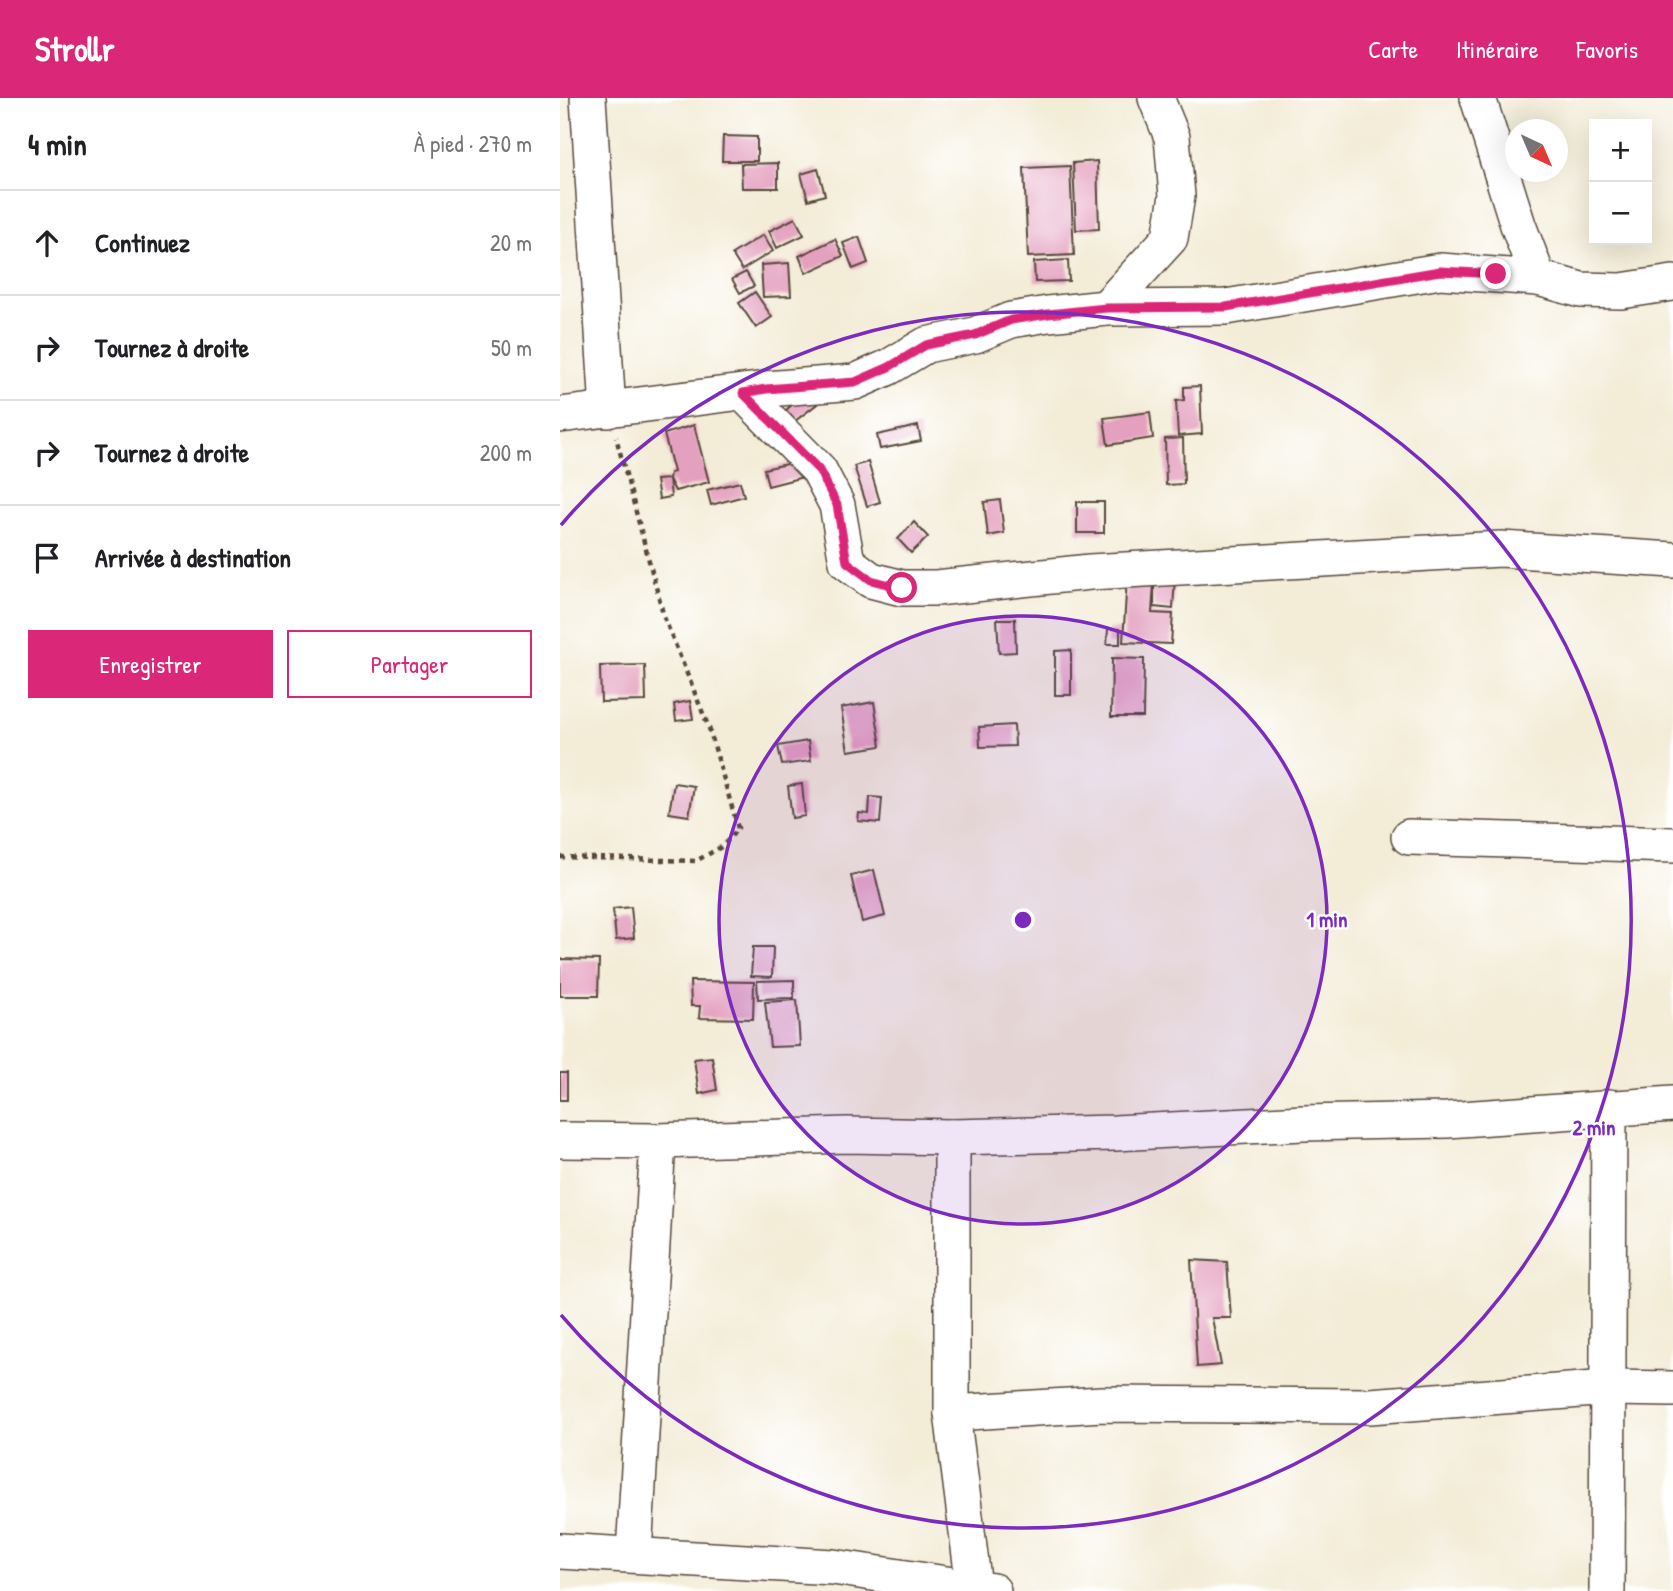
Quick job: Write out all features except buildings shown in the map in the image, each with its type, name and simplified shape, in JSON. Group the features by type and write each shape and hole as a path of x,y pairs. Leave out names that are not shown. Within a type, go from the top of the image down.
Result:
{"street":[{"path":"588,98 608,410"},
{"path":"1106,308 1170,238 1177,196 1172,137 1156,98"},
{"path":"1478,98 1514,213 1538,278"},
{"path":"560,415 766,389 855,382 889,367 926,345 975,335 1011,320 1106,308 1226,307 1440,271 1538,278 1581,290 1621,291 1673,283"},
{"path":"743,393 819,470 837,505 847,562 871,580 902,588 936,588 1090,572 1501,549 1673,560"},
{"path":"1409,837 1673,845"},
{"path":"560,1140 658,1141 847,1135 952,1137 1115,1133 1303,1123 1447,1120 1673,1104"},
{"path":"1607,1591 1609,1107"},
{"path":"560,1551 634,1554 825,1579 984,1589 952,1413 952,1137"},
{"path":"634,1554 658,1141"},
{"path":"952,1413 1102,1404 1370,1406 1608,1388 1673,1389"}],"path":[{"path":"560,858 696,861 723,846 738,828 709,728 664,617 608,410"}],"route":[{"path":"902,588 871,580 847,562 837,505 819,470 743,393 855,382 889,367 926,345 975,335 1011,320 1048,314 1106,308 1226,307 1440,271 1496,274"}]}
